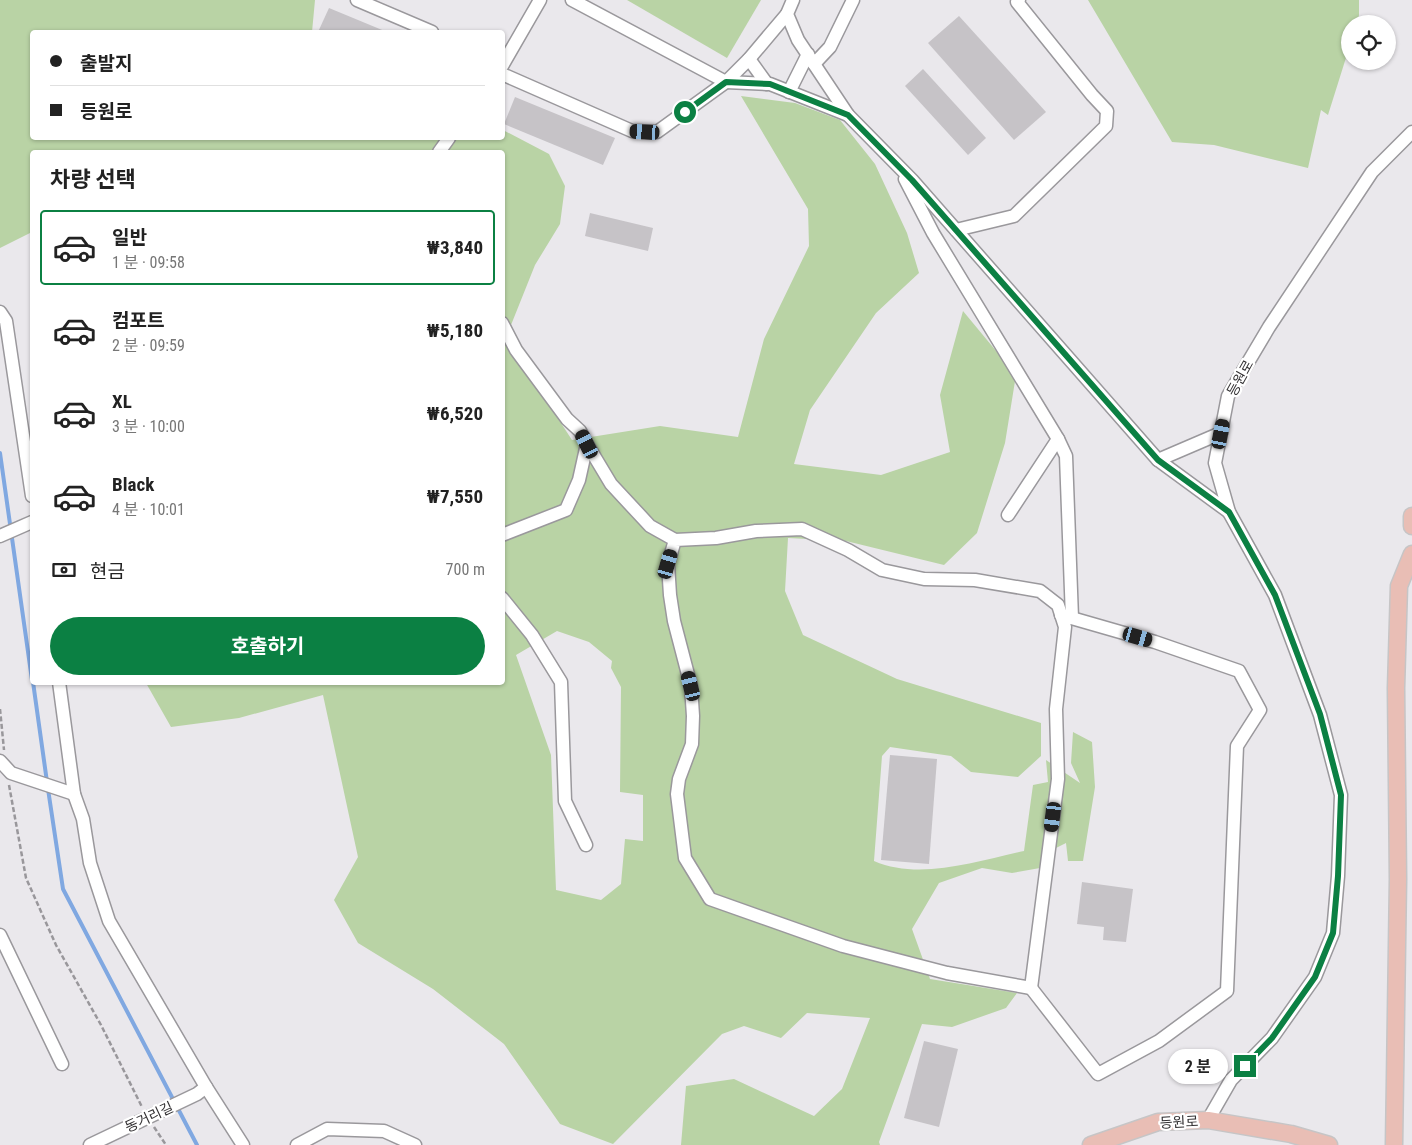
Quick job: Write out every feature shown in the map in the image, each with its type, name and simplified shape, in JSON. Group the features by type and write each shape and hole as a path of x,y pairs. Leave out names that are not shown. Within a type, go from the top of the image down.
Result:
{"main road":[{"path":"1412,516 1412,526"},
{"path":"1390,1141 1398,879 1396,688 1399,586 1412,554"},
{"name":"등원로","path":"1091,1145 1158,1122 1208,1120"},
{"path":"1208,1120 1284,1133 1329,1145"}],"street":[{"path":"357,0 427,30"},
{"path":"505,61 540,0"},
{"path":"572,0 726,82 767,84 848,115"},
{"path":"505,75 632,131 657,132 726,82 749,59 787,14 793,0"},
{"path":"789,92 811,59 830,47 853,0"},
{"path":"956,230 1014,216 1106,126 1107,111 1017,2 1019,0"},
{"path":"787,14 798,40 848,115 956,230 1158,460 1229,512"},
{"path":"749,59 767,84"},
{"name":"등원로","path":"1208,1120 1231,1080 1272,1038 1315,977 1333,933 1338,876 1341,795 1320,714 1275,595 1229,512 1215,462 1228,396 1269,327 1372,172 1412,132"},
{"path":"897,165 932,233 1058,439 1066,456 1066,616 1056,709 1058,780 1031,988"},
{"path":"0,312 6,322 30,483"},
{"path":"505,329 516,350 567,419 580,431 611,484 650,526 675,540 716,538 756,531 802,529 848,550 882,570 924,578 975,580 1040,591 1058,606 1066,616 1155,642 1239,671 1260,710 1237,746 1227,991 1159,1041 1098,1074 1031,988 948,973 843,946 710,899 685,858 677,794 679,779 692,744 693,716 691,686 674,621 670,595 668,564 675,540"},
{"path":"1158,460 1221,434"},
{"path":"1008,515 1058,439"},
{"path":"505,534 566,510 579,480 587,444"},
{"path":"0,536 30,523"},
{"path":"505,602 532,636 561,682 565,801 586,845"},
{"path":"59,685 74,794 83,819 90,863 109,921 201,1091 243,1145"},
{"path":"6,767 74,794"},
{"path":"0,935 62,1064"},
{"name":"동거리길","path":"90,1145 201,1091"},
{"path":"298,1145 327,1129 384,1131 415,1145"}],"path":[{"path":"0,709 6,767 26,878 56,945 101,1025 148,1117 166,1145"}],"green space":[{"path":"0,0 315,0 312,30 30,30 30,140 505,140 505,131 549,154 565,186 560,224 535,265 511,325 531,377 572,440 660,426 738,437 764,339 809,246 808,209 741,96 795,103 840,120 875,164 907,233 919,273 876,313 810,410 794,464 881,475 950,452 940,395 963,311 1016,375 1005,443 977,533 944,565 846,541 788,538 785,591 803,635 897,679 1041,723 1041,756 1018,777 971,772 951,756 890,747 882,756 874,861 892,867 929,869 968,864 1024,851 1033,785 1048,782 1046,760 1080,783 1071,763 1073,732 1092,742 1095,787 1083,861 1068,861 1066,843 1052,850 1040,868 1012,873 982,868 939,883 912,929 930,979 1017,993 1006,1008 952,1027 922,1024 879,1142 880,1145 681,1145 686,1086 734,1079 814,1116 842,1089 870,1018 807,1013 781,1038 744,1026 722,1034 613,1144 560,1124 504,1044 433,989 358,943 334,900 358,857 323,695 239,718 171,727 147,685 505,685 505,150 30,150 30,233 0,248","holes":["557,631 589,642 612,661 611,668 621,687 620,792 643,795 643,841 625,839 621,884 601,900 556,890 551,755 516,655"]},
{"path":"627,0 761,0 727,58"},
{"path":"1088,0 1359,0 1359,15 1341,15 1342,70 1328,115 1321,110 1308,168 1214,145 1172,142"}],"building":[{"path":"329,8 382,30 319,30"},
{"path":"959,16 1046,112 1014,140 928,43"},
{"path":"923,69 986,138 968,155 905,86"},
{"path":"515,97 615,138 603,165 505,124"},
{"path":"590,213 653,228 648,251 585,236"},
{"path":"890,755 937,759 929,864 881,860"},
{"path":"1082,882 1133,889 1126,942 1103,940 1104,927 1077,924"},
{"path":"924,1041 958,1049 939,1127 904,1118"}],"waterway":[{"path":"0,453 30,666"},
{"path":"33,685 47,782"},
{"path":"48,789 63,889 197,1145"}],"route":[{"path":"685,112 726,82 770,84 848,115 912,180 1158,460 1229,512 1275,595 1320,714 1341,795 1338,876 1333,933 1315,977 1272,1038 1245,1066"}]}
